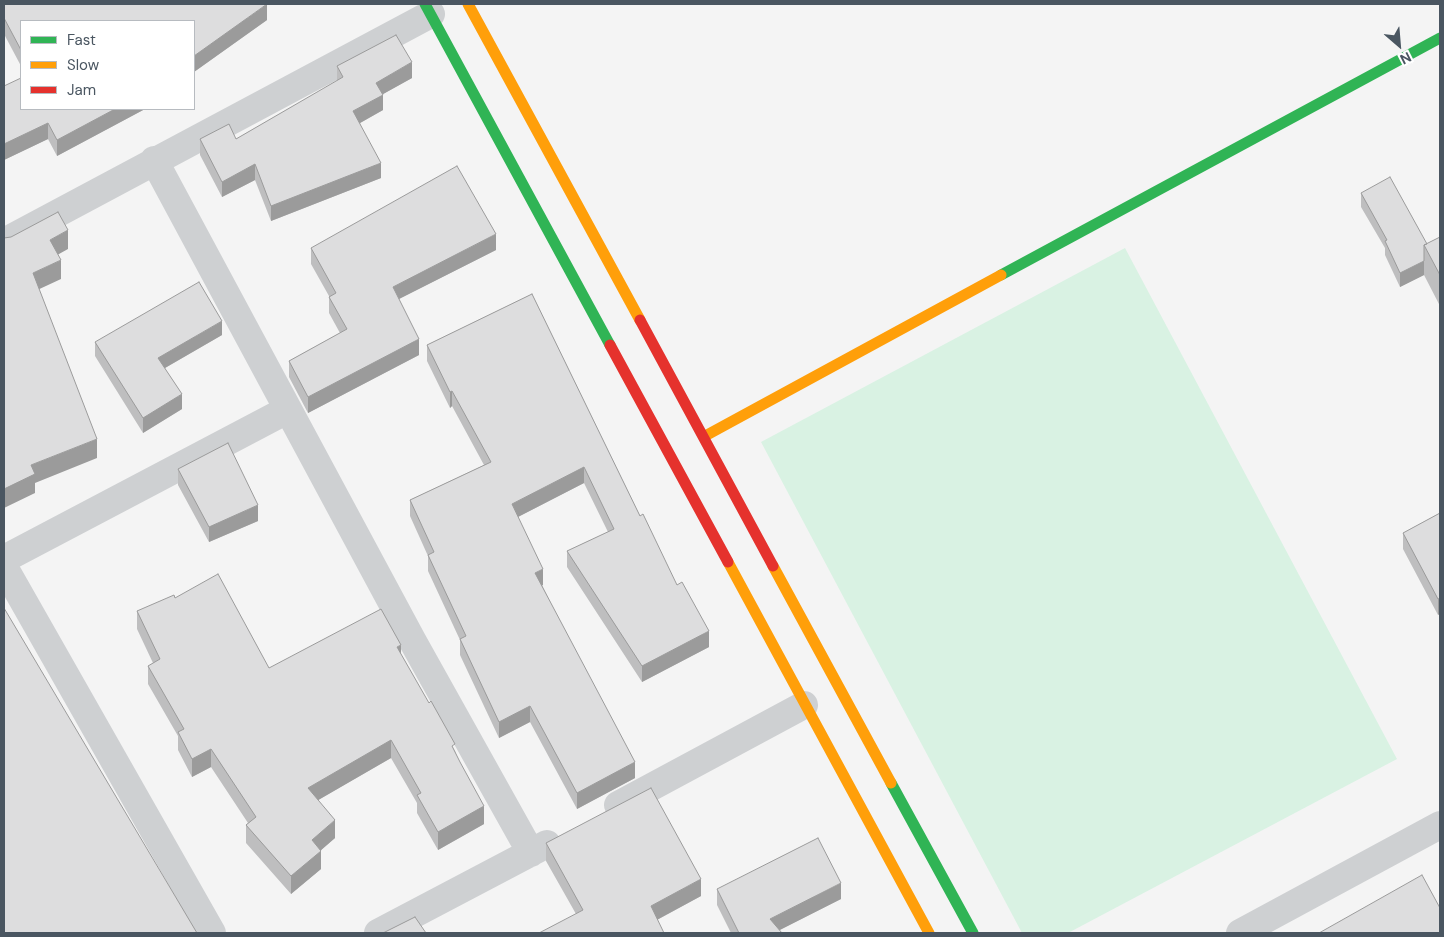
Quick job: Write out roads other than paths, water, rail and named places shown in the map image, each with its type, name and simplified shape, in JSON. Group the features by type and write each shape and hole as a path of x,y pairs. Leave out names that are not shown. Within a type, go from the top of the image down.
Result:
{"street":[{"path":"468,4 974,933"},
{"path":"4,242 428,9 929,933"},
{"path":"704,436 1440,38"},
{"path":"154,160 287,410 531,853"},
{"path":"4,559 287,410"},
{"path":"4,567 212,933"},
{"path":"599,816 804,705"},
{"path":"1240,933 1440,825"},
{"path":"378,933 565,834"}]}
